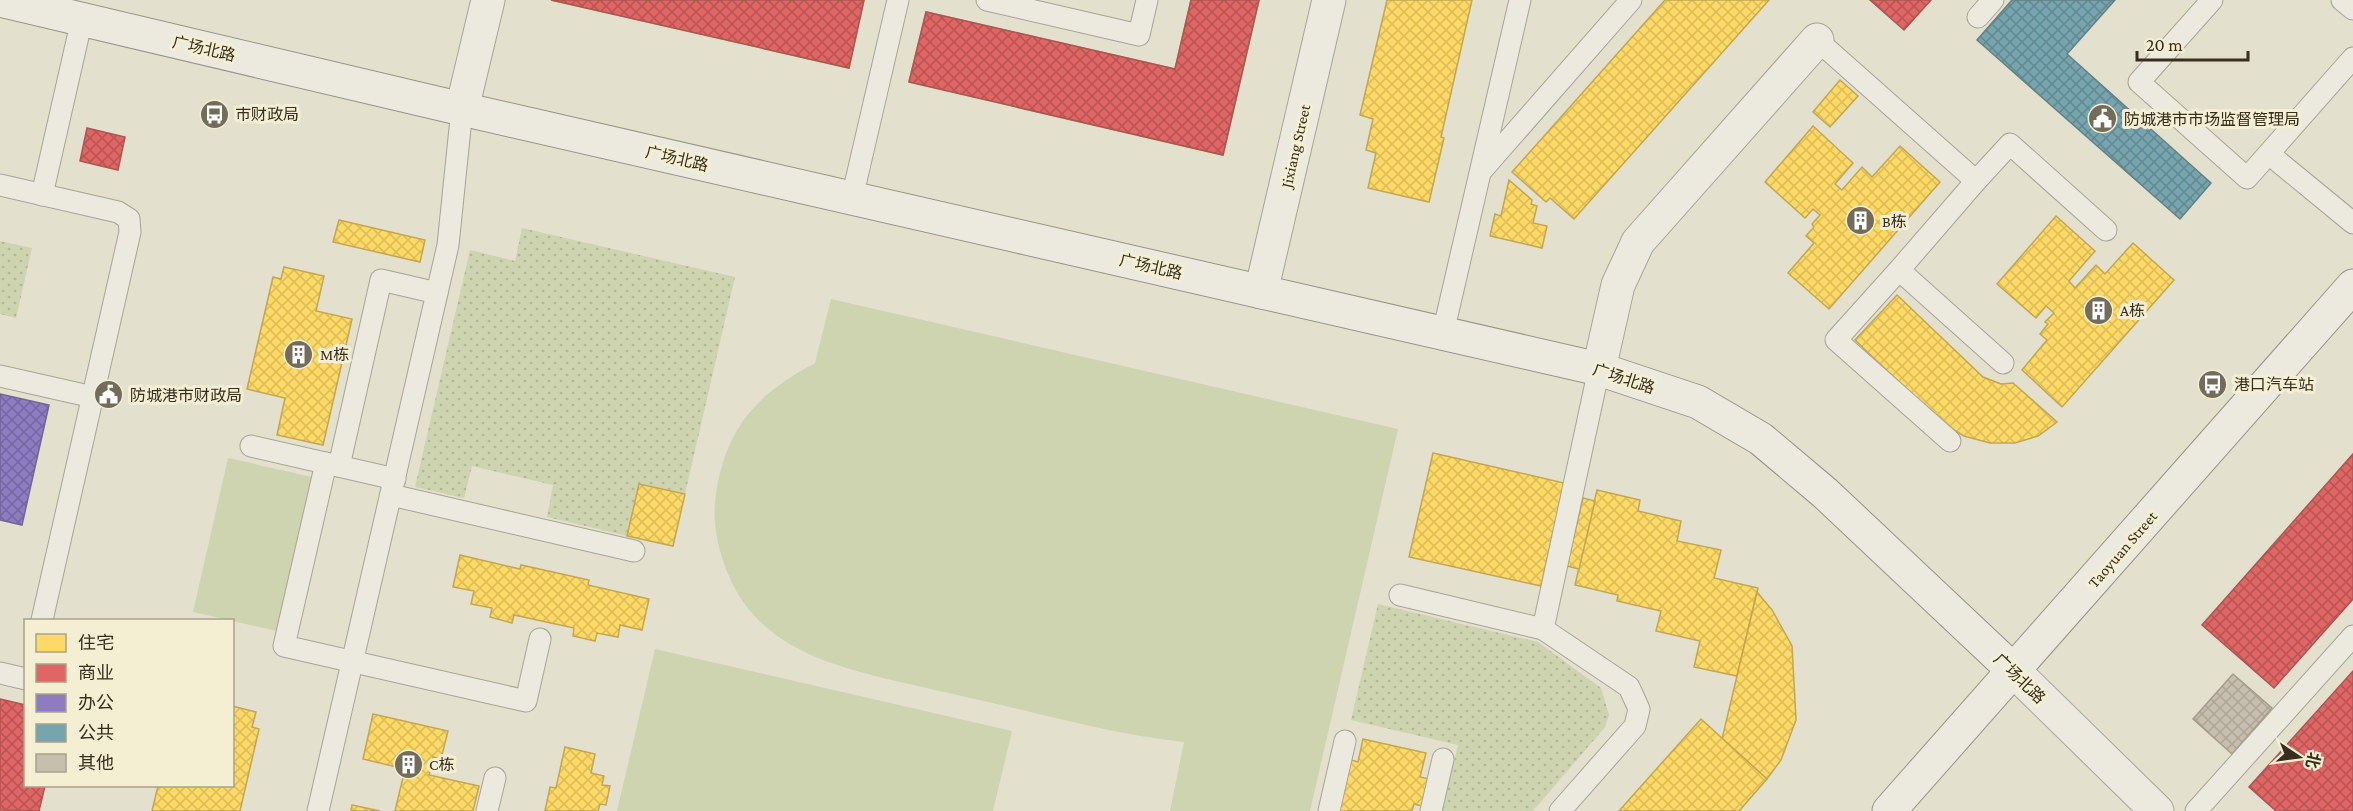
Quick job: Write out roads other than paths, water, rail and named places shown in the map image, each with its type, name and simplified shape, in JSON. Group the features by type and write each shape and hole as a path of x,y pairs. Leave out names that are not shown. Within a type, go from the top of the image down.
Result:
{"street":[{"name":"广场北路","path":"0,0 462,109 1599,369 1698,402 1761,439 1825,493 2014,671 2157,811"},
{"path":"462,109 488,0"},
{"name":"Jixiang Street","path":"1261,292 1329,0"},
{"path":"1599,369 1618,285 1638,242 1817,40"},
{"name":"Taoyuan Street","path":"1889,811 2353,286"}],"lane":[{"path":"852,198 898,0"},
{"path":"994,1 1139,35 1147,0"},
{"path":"1443,333 1520,0"},
{"path":"1480,172 1631,0"},
{"path":"1978,17 1993,0"},
{"path":"2212,0 2139,82 2247,178 2353,58"},
{"path":"2342,0 2353,9"},
{"path":"42,195 82,19"},
{"path":"1817,40 1976,181"},
{"path":"318,811 448,245 462,109"},
{"path":"1950,441 1836,340 2010,144 2106,230"},
{"path":"2269,153 2353,222"},
{"path":"0,185 118,212 129,219 130,232 42,619"},
{"path":"1899,270 2003,363"},
{"path":"437,293 381,280 284,646 526,701 540,639"},
{"path":"1543,628 1599,369"},
{"path":"0,376 93,397"},
{"path":"251,446 332,464 393,487 634,551"},
{"path":"1400,595 1543,628 1629,687 1639,709 1635,726 1560,811"},
{"path":"2196,811 2353,636"},
{"path":"0,673 24,679"},
{"path":"1329,811 1345,741"},
{"path":"1431,811 1443,759"},
{"path":"487,811 495,778"}],"place":[{"name":"巿财政局","path":"214,114"},
{"name":"防城港市市场监督管理局","path":"2103,119"},
{"name":"B栋","path":"1861,221"},
{"name":"A栋","path":"2099,310"},
{"name":"M栋","path":"299,354"},
{"name":"港口汽车站","path":"2213,384"},
{"name":"防城港市财政局","path":"109,395"},
{"name":"C栋","path":"408,764"}]}
